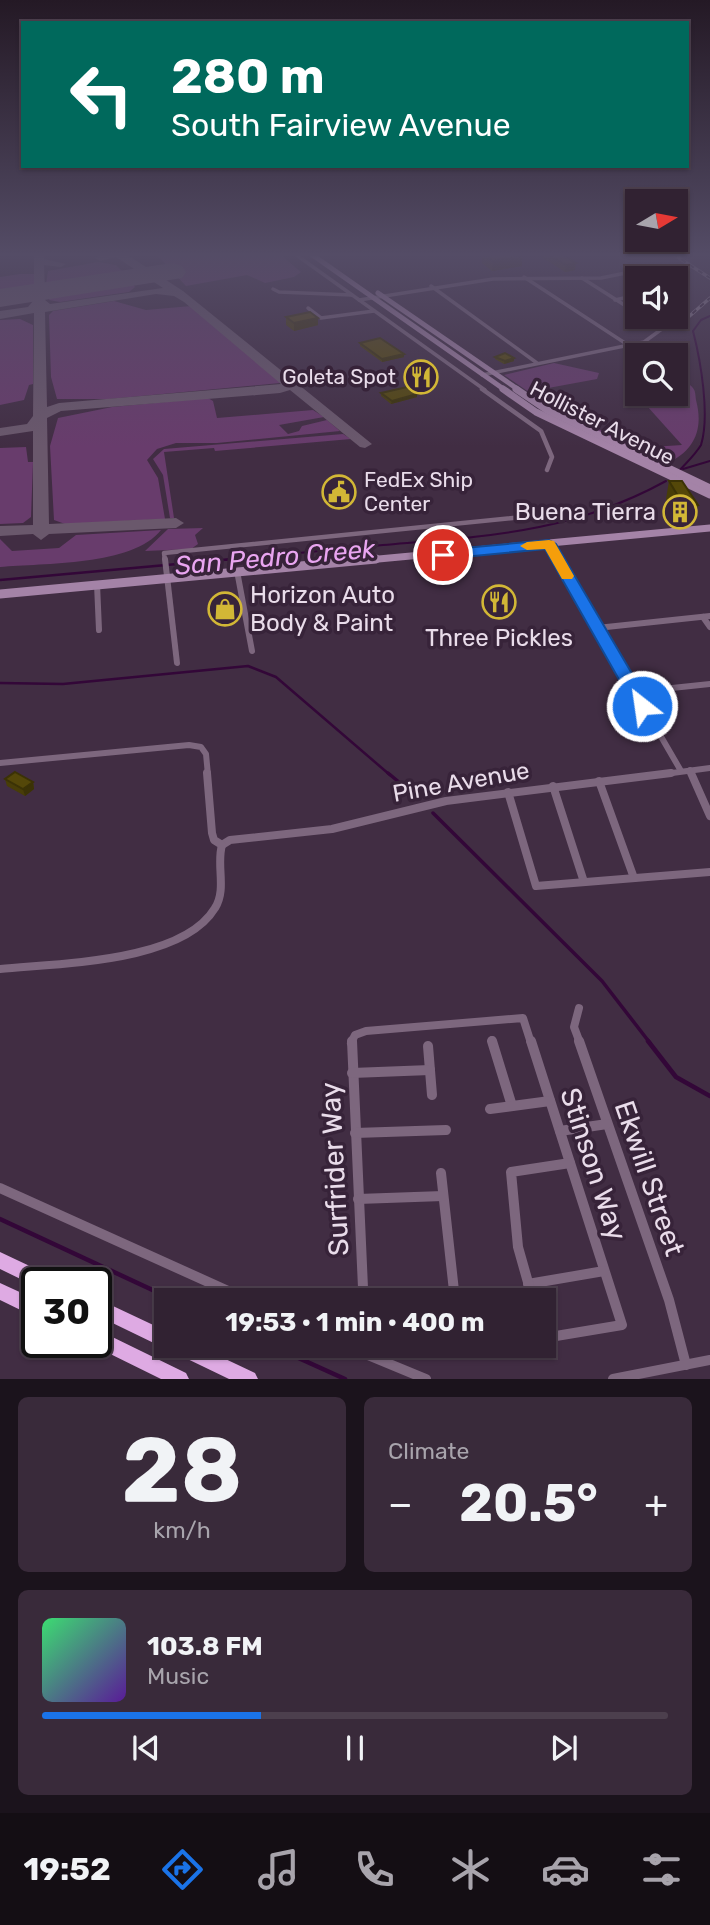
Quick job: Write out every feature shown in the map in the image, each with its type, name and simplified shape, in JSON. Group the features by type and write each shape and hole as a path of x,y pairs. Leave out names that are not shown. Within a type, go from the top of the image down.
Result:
{"highway":[{"path":"0,1260 21,1270"},
{"path":"0,1291 21,1301"},
{"path":"112,1314 154,1334"},
{"path":"112,1346 180,1379"},
{"path":"204,1358 249,1379"}],"main road":[{"name":"Hollister Avenue","path":"402,318 481,375 558,424 665,471"},
{"name":"Hollister Avenue","path":"414,318 558,416 710,495"},
{"name":"Hollister Avenue","path":"686,481 710,488"},
{"path":"0,594 167,575 710,528"}],"street":[{"path":"384,318 490,393 545,437 552,457 547,470"},
{"path":"476,318 537,363"},
{"path":"587,318 625,343"},
{"path":"639,343 662,329"},
{"path":"481,375 625,346"},
{"path":"177,663 164,553 562,513"},
{"path":"549,544 681,771"},
{"path":"237,571 252,650"},
{"path":"97,584 99,630"},
{"path":"597,628 707,616 710,627"},
{"path":"634,692 710,684"},
{"path":"0,764 198,746 206,754 212,833 214,840 222,845 219,853 222,878 219,900 206,920 186,937 139,951 0,969"},
{"name":"Pine Avenue","path":"222,845 230,840 332,829 416,806 553,786 710,768"},
{"path":"690,770 710,816"},
{"path":"599,782 634,878"},
{"path":"553,786 584,882"},
{"path":"508,792 536,886 710,872"},
{"name":"Ekwill Street","path":"579,1008 574,1027 669,1300 686,1365"},
{"name":"Surfrider Way","path":"363,1288 351,1044 355,1035 366,1031 523,1018"},
{"name":"Stinson Way","path":"523,1018 622,1325 556,1336"},
{"path":"492,1040 512,1106"},
{"path":"428,1046 432,1095"},
{"path":"352,1073 430,1070"},
{"path":"491,1109 550,1101"},
{"path":"560,1131 607,1124"},
{"path":"355,1133 446,1130"},
{"path":"529,1288 518,1247 510,1172 570,1163"},
{"path":"441,1173 453,1288"},
{"path":"0,1188 221,1288"},
{"path":"358,1199 443,1196"},
{"path":"528,1284 604,1271"},
{"path":"377,1358 426,1379"},
{"path":"613,1379 710,1360"}],"shaded area":[{"path":"49,318 206,318 277,377 280,383 109,399 57,399 51,377"},
{"path":"20,319 33,325 33,384 29,385 24,400 0,405 0,320"},
{"path":"554,363 599,373 597,379 532,391 561,410 636,448 682,445 647,406 688,406 690,385 695,392 698,411 697,430 684,453 666,464 555,410 504,375"},
{"path":"208,398 213,401 217,418 313,410 324,417 279,425 288,434 299,431 302,426 327,420 340,431 217,443 176,443 157,449 147,460 158,478 165,519 65,524 54,520 50,446 58,418 112,407"},
{"path":"343,434 351,439 215,451 214,448 164,452 174,518 170,518 163,475 153,459 164,449"},
{"path":"26,447 28,462 33,462 31,517 23,523 0,524 0,448"},
{"path":"203,528 195,535 198,544 191,549 145,551 168,529"},
{"path":"161,530 148,542 109,556 62,563 0,567 0,539 12,551 59,548 76,535"}],"building":[{"path":"288,318 316,318 294,323"},
{"path":"380,338 404,354 382,359 360,343"},
{"path":"505,353 514,358 505,361 495,357"},
{"path":"407,387 417,394 392,401 381,393"},
{"path":"669,481 682,481 698,505 684,506"},
{"path":"15,772 33,782 23,789 5,779"}],"waterway":[{"name":"San Pedro Creek","path":"679,471 701,445 704,433 703,389 693,331 705,318"},
{"path":"683,469 710,461"},
{"name":"San Pedro Creek","path":"214,561 459,539 529,529 597,512 666,481"},
{"name":"San Pedro Creek","path":"0,580 233,559"},
{"path":"0,683 63,684 248,666 276,677 390,775"},
{"path":"388,773 417,797"},
{"path":"433,813 602,981 650,1043"},
{"path":"648,1041 676,1077 710,1096"},
{"path":"0,1219 154,1291"},
{"path":"299,1358 345,1379"}],"taxiway":[{"path":"39,318 40,417"},
{"path":"211,318 288,381"},
{"path":"40,417 45,412 59,407 280,389 287,386 288,381"},
{"path":"288,381 365,444"},
{"path":"0,432 31,427 40,417"},
{"path":"40,417 41,529"},
{"path":"41,529 176,523"},
{"path":"0,531 41,529"},
{"path":"41,529 41,535"}],"slow traffic":[{"path":"527,546 549,544 567,576"}],"place":[{"name":"Goleta Spot","path":"421,377"},
{"name":"FedEx Ship Center","path":"339,492"},
{"name":"Buena Tierra","path":"680,512"},
{"name":"Three Pickles","path":"499,602"},
{"name":"Horizon Auto Body & Paint","path":"225,609"}],"route":[{"path":"443,555 549,544 642,706"}]}
